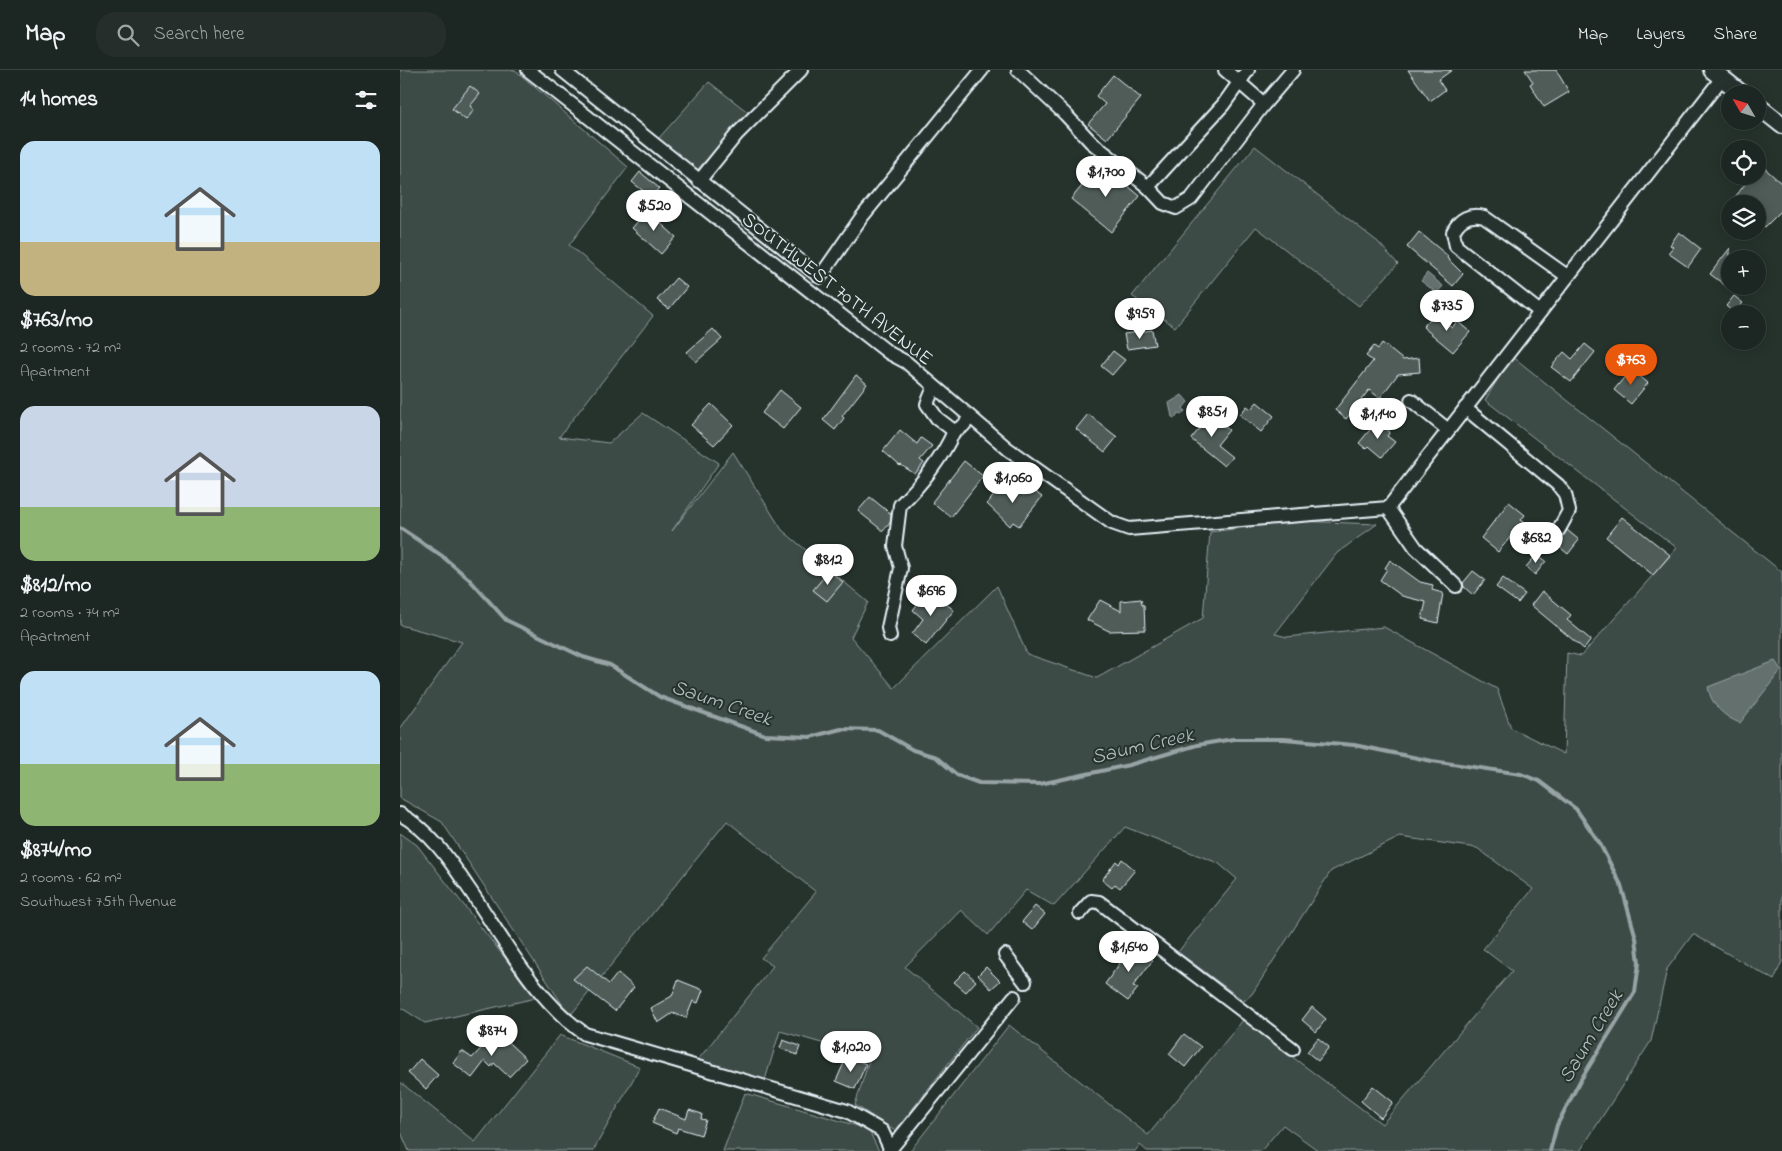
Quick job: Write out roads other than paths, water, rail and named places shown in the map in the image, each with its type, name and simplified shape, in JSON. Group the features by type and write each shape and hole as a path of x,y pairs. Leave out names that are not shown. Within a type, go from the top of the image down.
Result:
{"main road":[{"path":"1717,74 1731,85"},
{"path":"1766,112 1782,125"}],"street":[{"name":"SOUTHWEST 70TH AVENUE","path":"528,70 889,353 906,362 1008,449 1112,523 1129,529 1388,508"},
{"path":"562,70 820,278 861,218 982,70"},
{"path":"699,180 737,134 801,70"},
{"path":"1018,70 1065,114 1090,142 1148,188 1168,207 1176,208 1183,206 1191,199 1264,104 1293,70"},
{"path":"1224,70 1264,104"},
{"path":"1148,188 1223,105 1248,70"},
{"path":"1456,586 1416,548 1388,508 1540,312 1717,74"},
{"path":"1540,312 1456,246 1452,232 1457,222 1468,217 1484,217 1567,276"},
{"path":"934,387 928,404 937,418 954,431"},
{"path":"1411,400 1448,430"},
{"path":"1465,408 1558,485 1565,494 1569,511 1559,529 1543,544"},
{"path":"890,636 888,628 901,568 896,546 900,505 912,494 949,442 954,431 963,426 970,418"},
{"path":"400,814 424,831 448,858 543,996 565,1020 585,1034 846,1111 882,1131 890,1150 1014,997"},
{"path":"1080,913 1091,901 1099,902 1293,1049"},
{"path":"1005,955 1025,982"}],"waterway":[{"name":"Saum Creek","path":"400,528 442,556 469,579 506,620 583,657 610,665 660,697 765,735 810,737 841,729 878,730 913,750 936,757 957,775 979,783 1040,784 1129,765 1197,745 1233,739 1284,739 1354,745 1432,761 1521,774 1539,781 1576,809 1599,842 1621,885 1636,938 1639,963 1635,992 1580,1081 1557,1125 1550,1151"}]}
